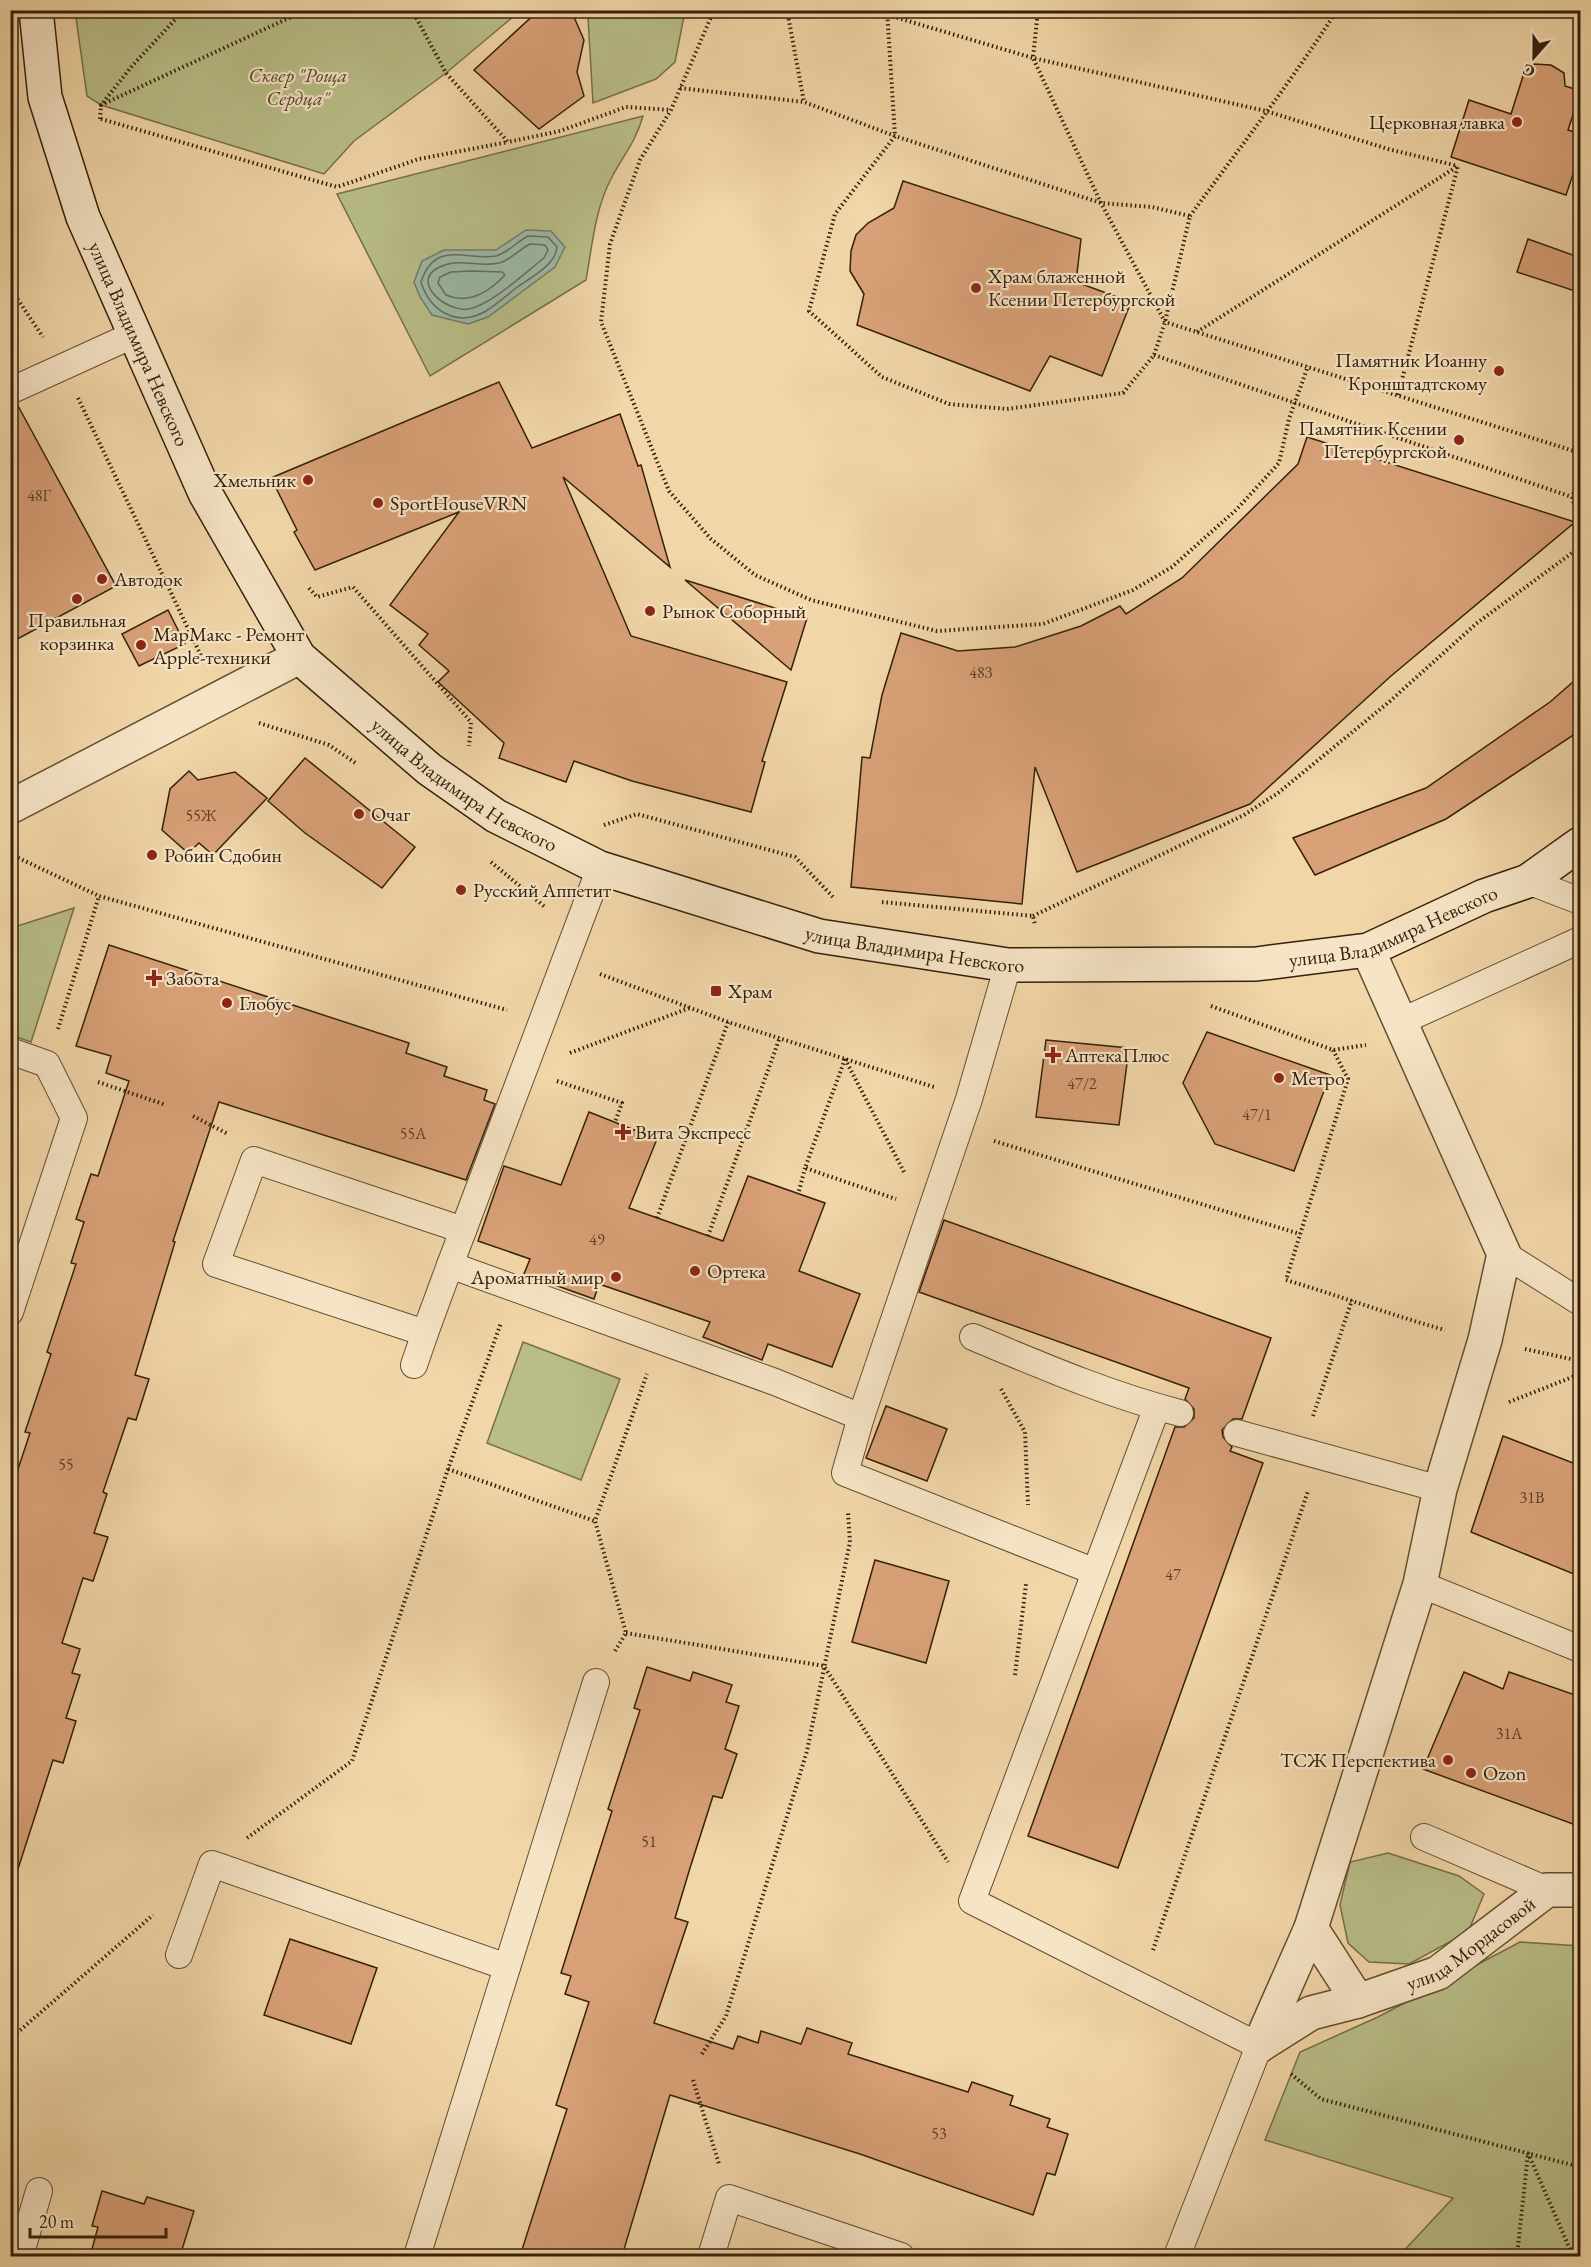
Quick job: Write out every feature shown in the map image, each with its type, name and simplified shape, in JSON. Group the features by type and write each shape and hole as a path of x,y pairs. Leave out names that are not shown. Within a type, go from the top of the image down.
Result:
{"street":[{"name":"улица Владимира Невского","path":"36,10 45,97 83,217 133,335 206,493 299,657 448,782 496,816 600,868 819,936 1008,965 1256,963 1368,950 1484,896 1528,881 1581,844"},
{"path":"10,807 299,657"},
{"path":"1259,2046 1311,1928 1360,1806 1420,1584 1440,1489 1464,1401 1485,1340 1504,1254 1368,950"},
{"name":"улица Мордасовой","path":"1259,2046 1311,2013 1358,2001 1438,1973 1548,1890 1581,1890"},
{"path":"1311,1928 1358,2001"}],"lane":[{"path":"10,391 133,335"},
{"path":"414,1365 600,868"},
{"path":"1528,881 1581,901"},
{"path":"1400,1022 1581,940"},
{"path":"1008,965 926,1212 845,1473 1093,1571"},
{"path":"10,1051 47,1064 74,1118 10,1312"},
{"path":"425,1333 216,1264 254,1160 463,1230"},
{"path":"1504,1254 1581,1302"},
{"path":"450,1265 774,1382 861,1416"},
{"path":"973,1337 1033,1362 1169,1410 1093,1571 972,1901 1259,2046 1177,2256"},
{"path":"1237,1433 1440,1489"},
{"path":"1420,1584 1581,1649"},
{"path":"417,2256 596,1682"},
{"path":"1424,1837 1548,1890"},
{"path":"179,1956 213,1864 507,1967"},
{"path":"20,2256 39,2192"},
{"path":"711,2256 729,2198 901,2256"}],"path":[{"path":"184,10 132,66 101,105 306,10"},
{"path":"412,10 446,73 508,142"},
{"path":"714,10 671,110 640,160 610,244 601,322 669,491 711,539 755,575 811,600 937,631 1043,624 1133,590 1172,567 1236,510 1279,463 1295,402 1308,366"},
{"path":"787,10 804,102"},
{"path":"871,10 1033,58 1266,111 1388,148 1458,166"},
{"path":"1038,10 1033,58 1101,203 1165,322 1581,453"},
{"path":"887,13 895,136 835,214 809,311 882,377 949,404 1007,409 1124,393 1155,355 1190,216 1266,111 1291,82 1338,10"},
{"path":"680,88 804,102 895,136 1101,203 1152,207 1190,216"},
{"path":"101,118 337,187 419,159 560,131 626,107 671,110"},
{"path":"1197,332 1458,166"},
{"path":"1398,395 1458,166"},
{"path":"1155,355 1572,497"},
{"path":"1581,476 1572,497 1581,528"},
{"path":"880,902 1033,916 1244,815 1278,793 1389,702 1477,623 1581,547"},
{"path":"301,580 317,597 353,587 471,722 468,754"},
{"path":"598,828 636,814 795,856 833,897 845,898"},
{"path":"10,854 99,896 542,1021"},
{"path":"99,896 47,1064 166,1105"},
{"path":"1033,916 1046,964"},
{"path":"524,1070 692,1007"},
{"path":"657,1218 728,1022"},
{"path":"708,1236 780,1037"},
{"path":"1333,1050 1348,1078 1286,1280 1352,1300 1377,1311 1485,1340 1581,1360"},
{"path":"799,1191 805,1168 845,1059 926,1212"},
{"path":"524,1070 622,1103 615,1122"},
{"path":"1581,1109 1575,1124 1581,1180"},
{"path":"985,1139 1300,1234"},
{"path":"805,1168 926,1212"},
{"path":"213,1864 352,1761 448,1469 514,1289"},
{"path":"1141,1985 1311,1453 1352,1300"},
{"path":"596,1682 626,1633 595,1521 659,1341"},
{"path":"1464,1401 1504,1404 1581,1374"},
{"path":"448,1469 595,1521"},
{"path":"702,2054 726,2016 807,1751 850,1542 845,1473"},
{"path":"626,1633 824,1666 972,1901"},
{"path":"10,2039 160,1910"},
{"path":"1259,2046 1321,2099 1581,2166"},
{"path":"1517,2256 1528,2153"},
{"path":"1528,2153 1572,2256"}],"green space":[{"name":"Сквер \"Роща Сердца\"","path":"75,10 520,11 446,73 354,141 324,174 101,105 87,96"},
{"path":"602,11 685,11 675,62 656,79 593,103 588,17"},
{"path":"643,116 633,142 611,179 601,203 586,280 430,376 337,194"},
{"path":"74,908 31,1042 11,1035 11,928"},
{"path":"523,1342 620,1379 581,1480 487,1443"},
{"path":"1388,1853 1459,1876 1484,1894 1468,1932 1409,1964 1369,1962 1348,1943 1340,1905 1350,1862"},
{"path":"1520,1942 1580,1946 1580,2256 1399,2256 1453,2198 1265,2140 1300,2052 1378,2017"}],"water":[{"path":"526,230 551,231 565,247 555,267 488,317 468,324 432,315 420,297 414,282 422,261 444,250 496,250"}],"building":[{"path":"539,10 571,10 584,40 577,72 584,96 539,129 474,70"},
{"name":"Церковная лавка","path":"1534,64 1551,65 1564,73 1565,86 1581,91 1568,130 1581,134 1581,151 1566,195 1451,157 1469,100 1511,114 1524,73"},
{"name":"Храм блаженной Ксении Петербургской","path":"903,181 1081,239 1076,282 1131,302 1102,376 1050,356 1030,391 857,325 864,294 850,271 851,251 856,235 868,223 894,208"},
{"path":"1528,239 1581,258 1581,293 1517,272"},
{"path":"499,382 532,448 620,414 638,466 641,465 670,567 563,477 631,636 787,682 762,761 765,762 751,812 632,781 574,761 566,782 499,758 504,743 438,682 449,671 419,645 428,634 390,605 459,512 315,570 294,532 297,530 271,478"},
{"path":"17,404 116,586 10,643 10,406"},
{"path":"1307,437 1575,522 1391,676 1250,804 1077,872 1035,767 1022,904 851,887 862,757 870,758 882,695 901,633 958,651 1015,647 1081,626 1120,606 1126,614 1182,578 1298,464"},
{"path":"685,580 807,618 791,670"},
{"path":"168,610 185,644 139,666 122,634"},
{"path":"1581,675 1581,730 1446,819 1315,875 1293,838 1426,788 1550,702"},
{"path":"305,758 415,847 382,888 305,833 268,801"},
{"path":"189,771 198,780 235,772 267,798 213,855 199,843 188,853 162,830 170,789"},
{"path":"109,945 409,1043 406,1053 447,1067 444,1076 487,1090 484,1100 495,1104 466,1180 219,1102 173,1241 175,1242 135,1375 149,1379 136,1420 128,1418 103,1492 107,1494 94,1533 108,1537 93,1581 83,1578 62,1643 80,1649 72,1673 80,1675 66,1718 76,1721 63,1763 53,1760 18,1869 10,1868 10,1493 30,1433 25,1432 51,1354 47,1352 76,1264 71,1263 84,1222 76,1219 91,1174 98,1176 129,1081 106,1073 111,1056 76,1046"},
{"path":"1207,1032 1330,1075 1294,1171 1215,1144 1183,1083"},
{"path":"1046,1040 1129,1048 1119,1125 1036,1117"},
{"path":"589,1112 657,1139 629,1208 723,1241 748,1176 825,1203 799,1271 860,1294 832,1367 768,1344 762,1360 703,1337 710,1322 599,1284 594,1299 524,1274 530,1259 478,1241 504,1166 561,1185"},
{"path":"944,1220 1271,1338 1242,1419 1233,1419 1222,1430 1223,1437 1232,1447 1230,1451 1263,1463 1118,1868 1028,1836 1175,1427 1184,1427 1194,1418 1194,1409 1185,1399 1189,1388 919,1292"},
{"path":"886,1406 947,1429 927,1481 866,1458"},
{"path":"1503,1436 1581,1466 1581,1577 1471,1532"},
{"path":"875,1560 949,1581 926,1663 852,1642"},
{"path":"647,1667 690,1681 693,1672 732,1685 726,1702 739,1706 725,1749 737,1754 722,1798 713,1796 690,1868 675,1918 688,1922 654,2023 733,2049 738,2036 758,2043 761,2031 801,2044 807,2028 852,2043 848,2054 968,2092 972,2082 1013,2096 1010,2105 1050,2119 1047,2127 1068,2134 1055,2175 1047,2173 1033,2215 860,2154 670,2095 622,2256 520,2256 567,2109 556,2105 589,2002 565,1994 571,1976 561,1973 612,1811 608,1809 640,1710 634,1708"},
{"path":"1464,1672 1503,1689 1509,1672 1581,1697 1581,1827 1423,1769"},
{"path":"290,1939 377,1968 351,2044 264,2015"},
{"path":"102,2191 144,2204 147,2197 194,2211 180,2256 118,2256 92,2249 98,2227 92,2226"}],"place":[{"name":"Церковная лавка","path":"1517,122"},
{"name":"Храм блаженной Ксении Петербургской","path":"976,288"},
{"name":"Памятник Иоанну Кронштадтскому","path":"1499,371"},
{"name":"Памятник Ксении Петербургской","path":"1459,440"},
{"name":"Хмельник","path":"308,480"},
{"name":"SportHouseVRN","path":"378,503"},
{"name":"Автодок","path":"102,579"},
{"name":"Правильная корзинка","path":"77,599"},
{"name":"Рынок Соборный","path":"650,611"},
{"name":"МарМакс - Ремонт Apple-техники","path":"141,645"},
{"name":"Очаг","path":"359,814"},
{"name":"Робин Сдобин","path":"152,855"},
{"name":"Русский Аппетит","path":"461,890"},
{"name":"Забота","path":"154,978"},
{"name":"Храм","path":"716,991"},
{"name":"Глобус","path":"227,1003"},
{"name":"АптекаПлюс","path":"1053,1055"},
{"name":"Метро","path":"1279,1078"},
{"name":"Вита Экспресс","path":"623,1132"},
{"name":"Ортека","path":"695,1271"},
{"name":"Ароматный мир","path":"616,1277"},
{"name":"ТСЖ Перспектива","path":"1448,1760"},
{"name":"Ozon","path":"1471,1773"}]}
